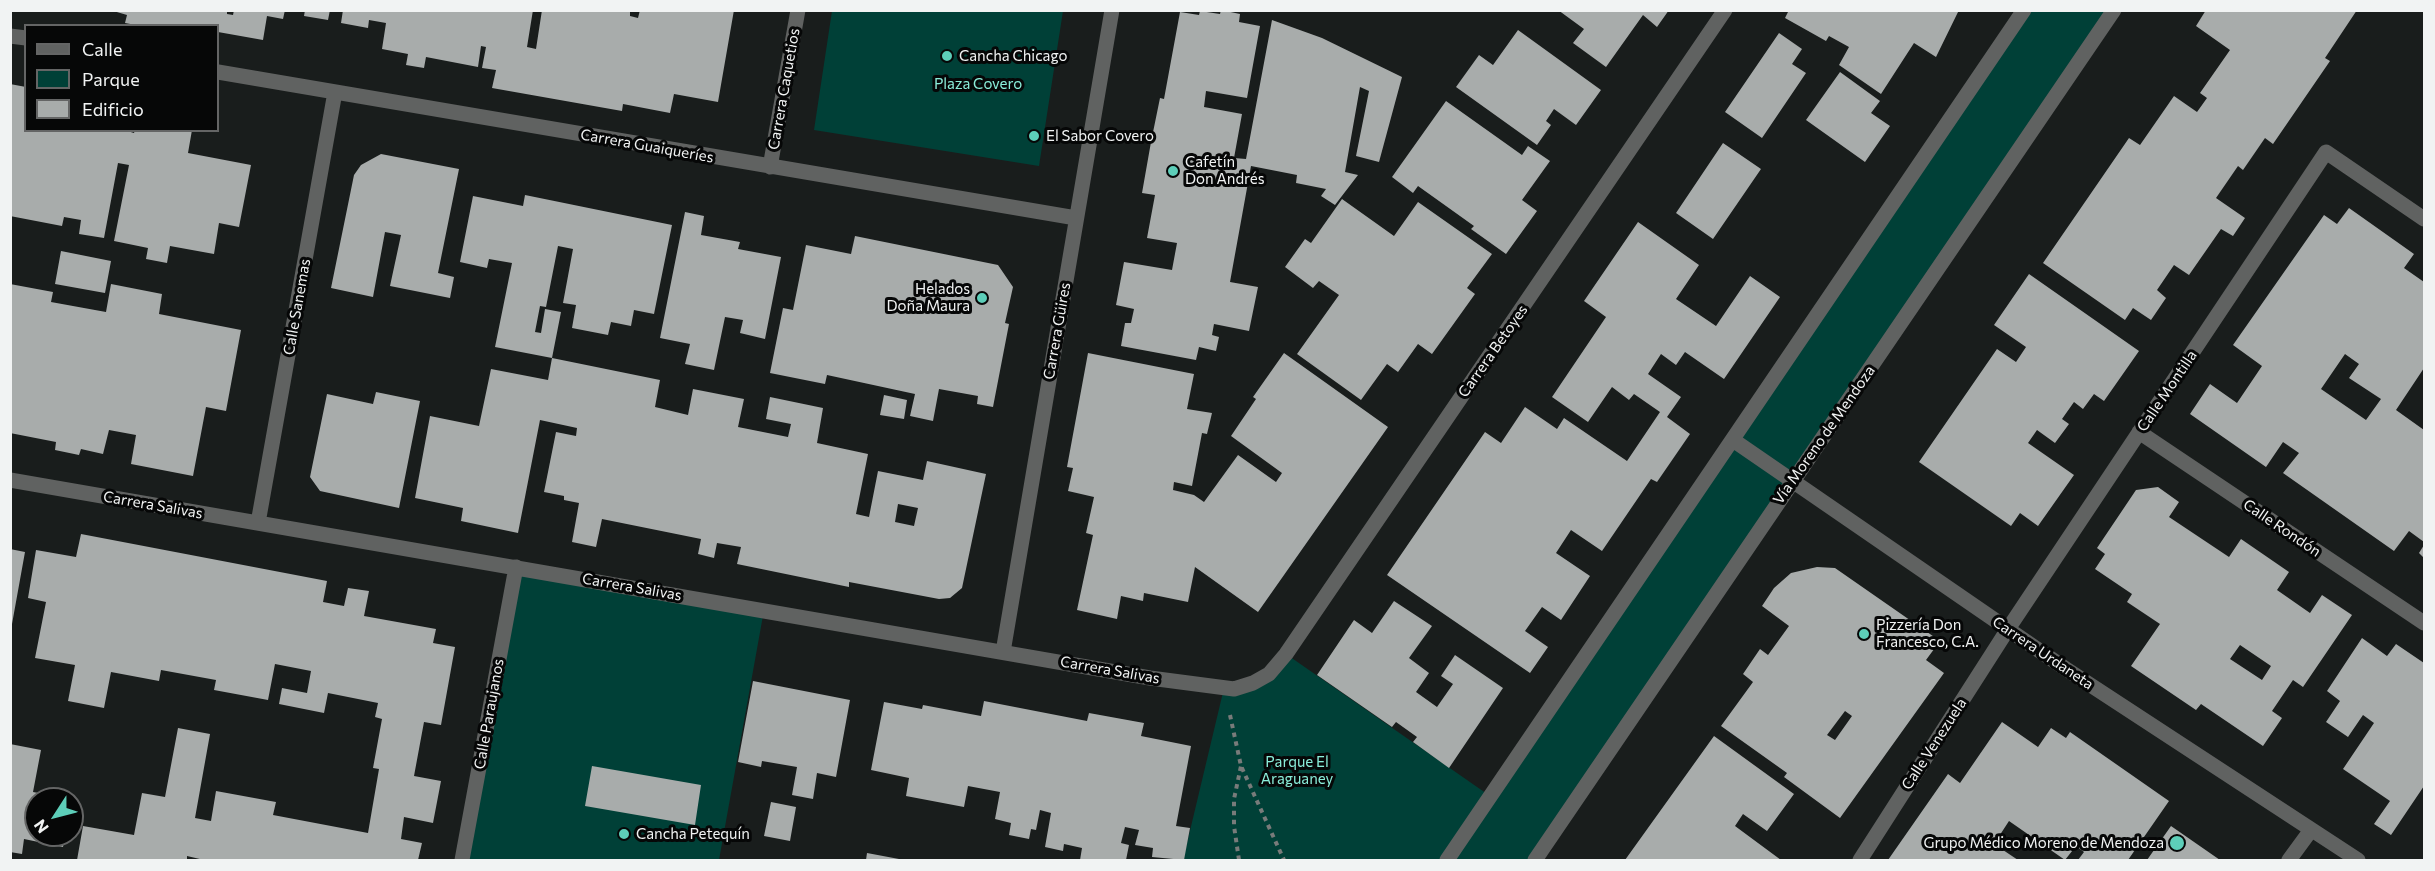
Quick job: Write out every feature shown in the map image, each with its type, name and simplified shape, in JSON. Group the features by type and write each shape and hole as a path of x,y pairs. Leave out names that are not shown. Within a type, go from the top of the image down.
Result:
{"street":[{"name":"Carrera Caquetios","path":"770,167 798,10"},
{"name":"Carrera Güires","path":"1003,652 1112,10"},
{"name":"Carrera Betoyes","path":"1252,683 1269,674 1286,654 1725,10"},
{"path":"1447,861 1733,440 2016,17 2024,10"},
{"name":"Vía Moreno de Mendoza","path":"1535,861 2114,10"},
{"name":"Carrera Guaiqueríes","path":"219,72 1076,218"},
{"name":"Calle Sanemas","path":"258,523 335,92"},
{"name":"Calle Montilla","path":"2008,628 2326,152 2424,219"},
{"name":"Calle Rondón","path":"2139,432 2424,623"},
{"name":"Carrera Urdaneta","path":"1733,440 2008,628 2358,861"},
{"name":"Carrera Salivas","path":"10,480 1150,678 1234,689 1252,683"},
{"name":"Calle Paraujanos","path":"462,861 516,567"},
{"name":"Calle Venezuela","path":"1860,861 2008,628"},
{"path":"2289,861 2311,830"}],"path":[{"path":"1224,688 1241,766 1284,861"},
{"path":"1239,861 1234,826 1234,799 1241,766"}],"green space":[{"name":"Plaza Covero","path":"832,11 1063,11 1039,166 814,130"},
{"name":"Parque El Araguaney","path":"2018,11 2114,11 1535,860 1183,860 1224,688 1234,689 1286,654 1490,796"},
{"path":"516,567 764,610 719,860 462,860"}],"building":[{"path":"110,10 227,10 227,14 233,15 234,10 285,10 283,19 267,16 263,40 219,32 219,24 130,24 125,23 127,15"},
{"path":"305,10 330,10 328,20 304,16"},
{"path":"343,10 533,10 527,47 536,49 542,10 630,10 630,16 638,18 640,10 734,10 718,102 674,94 670,113 623,104 622,111 492,88 496,70 482,68 486,47 481,46 478,67 426,57 424,68 406,65 408,54 382,49 386,23 369,20 368,28 341,23"},
{"path":"1221,10 1240,14 1239,22 1260,26 1247,98 1206,91 1204,107 1242,114 1234,158 1246,159 1272,20 1322,38 1402,77 1379,162 1356,156 1369,91 1360,87 1345,172 1358,175 1335,205 1321,196 1326,189 1296,183 1297,175 1251,166 1230,282 1258,287 1249,331 1214,324 1212,335 1219,337 1216,351 1199,347 1196,360 1121,346 1125,323 1131,323 1134,309 1116,305 1124,262 1172,270 1177,243 1147,238 1155,195 1142,193 1151,142 1160,98 1164,99 1180,12 1199,15 1200,11 1220,14"},
{"path":"1558,10 1669,10 1657,27 1643,15 1606,67 1573,43 1584,29"},
{"path":"1789,10 1959,10 1936,57 1914,43 1881,94 1839,65 1849,47 1829,36 1826,41 1785,18"},
{"path":"2206,10 2357,10 2325,58 2330,61 2273,144 2265,138 2243,170 2238,166 2216,198 2245,218 2233,236 2221,229 2189,275 2174,265 2157,290 2166,298 2151,320 2133,308 2125,320 2043,263 2129,138 2140,145 2174,96 2197,112 2207,98 2200,93 2230,50 2196,26"},
{"path":"1518,30 1601,90 1576,125 1554,109 1546,121 1551,125 1537,145 1456,87 1479,55 1493,65"},
{"path":"1779,33 1802,49 1792,64 1806,73 1762,138 1725,112"},
{"path":"1840,72 1880,101 1871,113 1890,126 1865,162 1806,120"},
{"path":"10,84 24,87 24,132 192,132 188,153 251,165 239,227 219,223 214,254 170,246 167,263 146,259 148,248 114,241 129,165 118,163 104,238 79,234 81,220 64,217 62,226 10,216"},
{"path":"1446,101 1522,155 1528,146 1550,161 1522,200 1537,211 1506,254 1471,229 1474,226 1418,186 1413,193 1392,177"},
{"path":"1723,143 1761,169 1713,239 1676,213"},
{"path":"381,154 459,169 438,273 454,277 450,298 390,286 401,235 385,232 373,297 331,288 354,175 361,165"},
{"path":"525,195 672,225 654,314 634,310 631,326 611,322 608,335 572,328 576,305 563,303 573,249 558,246 546,307 540,306 535,332 541,333 545,309 561,312 552,358 495,347 512,263 489,259 487,268 460,262 473,196 523,206"},
{"path":"1342,199 1394,236 1418,202 1492,254 1467,288 1475,294 1432,354 1418,344 1398,372 1387,364 1361,400 1297,354 1339,295 1319,281 1313,288 1285,267 1305,239 1311,243"},
{"path":"2349,208 2414,254 2404,268 2424,282 2424,368 2396,410 2424,430 2424,542 2409,531 2394,551 2283,473 2299,453 2283,442 2266,467 2190,414 2210,384 2237,403 2262,366 2233,345 2324,215 2337,224","holes":["2345,354 2359,364 2349,378 2381,399 2366,420 2321,389"]},
{"path":"685,212 704,216 701,235 740,242 738,249 781,257 765,339 740,333 743,320 725,317 714,370 685,364 690,344 660,338"},
{"path":"1638,222 1699,265 1676,299 1716,326 1750,276 1780,297 1724,379 1685,352 1676,365 1661,354 1648,374 1681,397 1667,417 1690,434 1657,482 1651,479 1602,551 1571,530 1556,553 1590,576 1561,620 1542,607 1525,631 1548,647 1530,673 1387,575 1485,432 1501,443 1525,407 1557,429 1564,418 1627,461 1660,412 1634,394 1629,400 1612,387 1588,422 1552,397 1606,317 1584,301"},
{"path":"855,236 998,265 1013,287 1005,323 1009,324 993,407 977,404 978,396 939,389 933,421 910,416 915,394 827,375 825,384 770,373 783,308 793,310 806,245 851,254"},
{"path":"61,251 111,261 105,293 55,284"},
{"path":"2029,274 2139,351 2104,401 2094,394 2083,409 2074,402 2062,419 2069,424 2055,443 2037,430 2028,443 2074,475 2038,526 2020,513 2011,526 1919,462 1997,349 2016,362 2026,347 1994,325"},
{"path":"10,284 53,292 51,302 106,312 111,284 162,294 159,314 241,330 226,411 206,407 193,476 131,464 136,435 109,430 103,454 81,449 79,455 55,450 56,442 10,433"},
{"path":"1088,353 1194,374 1187,409 1212,413 1207,434 1202,433 1192,486 1174,482 1173,490 1194,495 1204,502 1238,455 1276,482 1282,473 1231,436 1256,399 1253,397 1284,353 1388,427 1258,612 1195,567 1188,602 1144,593 1143,601 1121,596 1117,619 1077,610 1093,535 1086,533 1094,497 1068,491 1073,468 1067,467"},
{"path":"552,358 660,380 655,407 688,415 693,389 744,399 738,427 788,437 791,424 766,419 770,397 823,408 817,443 868,454 856,514 869,517 878,471 923,480 927,461 986,474 962,588 950,598 939,599 849,582 849,587 737,564 741,547 717,543 714,558 698,554 701,539 602,519 596,547 572,542 579,503 564,500 564,496 544,492 556,432 576,436 577,428 540,420 518,533 461,521 463,508 415,498 430,416 479,426 491,369 548,380","holes":["898,504 918,508 914,526 895,522"]},
{"path":"376,392 420,401 399,508 320,491 310,477 327,394 373,404"},
{"path":"884,395 907,400 904,419 880,415"},
{"path":"2158,487 2179,502 2169,517 2229,557 2241,539 2289,572 2277,590 2310,613 2322,595 2352,615 2303,687 2293,680 2272,711 2282,718 2263,746 2201,704 2196,710 2131,666 2160,624 2127,602 2132,594 2095,569 2105,554 2097,548 2136,490","holes":["2240,645 2271,666 2262,680 2230,659"]},
{"path":"81,534 327,581 323,602 344,606 348,588 369,591 364,616 436,629 433,643 455,647 441,725 424,722 414,776 441,781 433,823 404,817 401,839 422,843 418,860 204,860 187,856 187,860 77,860 79,847 84,847 84,826 134,835 142,793 165,797 178,728 210,734 195,818 211,821 216,791 276,802 273,815 368,833 379,769 373,768 382,719 375,717 378,703 328,693 324,713 279,704 282,688 307,693 311,671 275,664 268,700 214,690 216,680 161,670 159,681 111,672 104,708 68,701 75,665 35,658 46,602 28,598 36,550 76,557"},
{"path":"2424,545 2424,558 2419,553"},
{"path":"10,549 25,552 12,624 10,624"},
{"path":"1817,567 1835,568 1940,641 1926,660 1944,673 1840,818 1784,777 1787,773 1721,726 1753,682 1743,674 1760,649 1768,655 1789,626 1762,606 1774,588 1791,573","holes":["1845,711 1852,716 1835,740 1827,735"]},
{"path":"1394,601 1432,626 1409,658 1429,673 1416,692 1437,707 1453,684 1441,676 1455,655 1503,688 1449,768 1413,742 1417,737 1396,722 1392,727 1317,675 1354,620 1372,633"},
{"path":"2362,638 2387,656 2396,644 2424,663 2424,786 2391,835 2374,824 2390,801 2343,769 2374,723 2363,715 2348,737 2326,722 2340,701 2327,691"},
{"path":"753,681 850,700 836,777 817,773 813,799 792,795 797,767 762,761 761,767 738,762"},
{"path":"984,701 1087,721 1089,713 1144,723 1141,736 1191,746 1176,826 1190,828 1184,860 1152,857 1153,848 1135,845 1139,830 1125,827 1121,843 1129,845 1126,860 1080,860 1082,848 1064,844 1063,851 1045,847 1051,813 1040,810 1036,830 1031,829 1029,839 1009,835 1011,823 995,819 1000,792 968,786 964,807 906,796 909,778 871,770 884,702 922,709 923,705 981,716"},
{"path":"2002,722 2038,747 2051,728 2066,738 2070,732 2169,801 2128,860 2078,860 2084,852 2076,846 2065,860 2009,821 1994,844 2018,860 1888,860 1948,774 1960,783"},
{"path":"1714,736 1794,794 1767,831 1743,814 1735,826 1781,860 1625,860"},
{"path":"10,744 41,750 34,787 24,787 22,854 10,852"},
{"path":"592,766 701,785 695,825 585,806"},
{"path":"771,802 796,807 790,841 764,836"},
{"name":"Grupo Médico Moreno de Mendoza","path":"2171,826 2220,860 2147,860"},
{"path":"867,853 899,859 899,860 866,860"}],"place":[{"name":"Cancha Chicago","path":"947,56"},
{"name":"El Sabor Covero","path":"1034,136"},
{"name":"Cafetín Don Andrés","path":"1173,171"},
{"name":"Helados Doña Maura","path":"982,298"},
{"name":"Pizzería Don Francesco, C.A.","path":"1864,634"},
{"name":"Cancha Petequín","path":"624,834"},
{"name":"Grupo Médico Moreno de Mendoza","path":"2177,843"}]}
